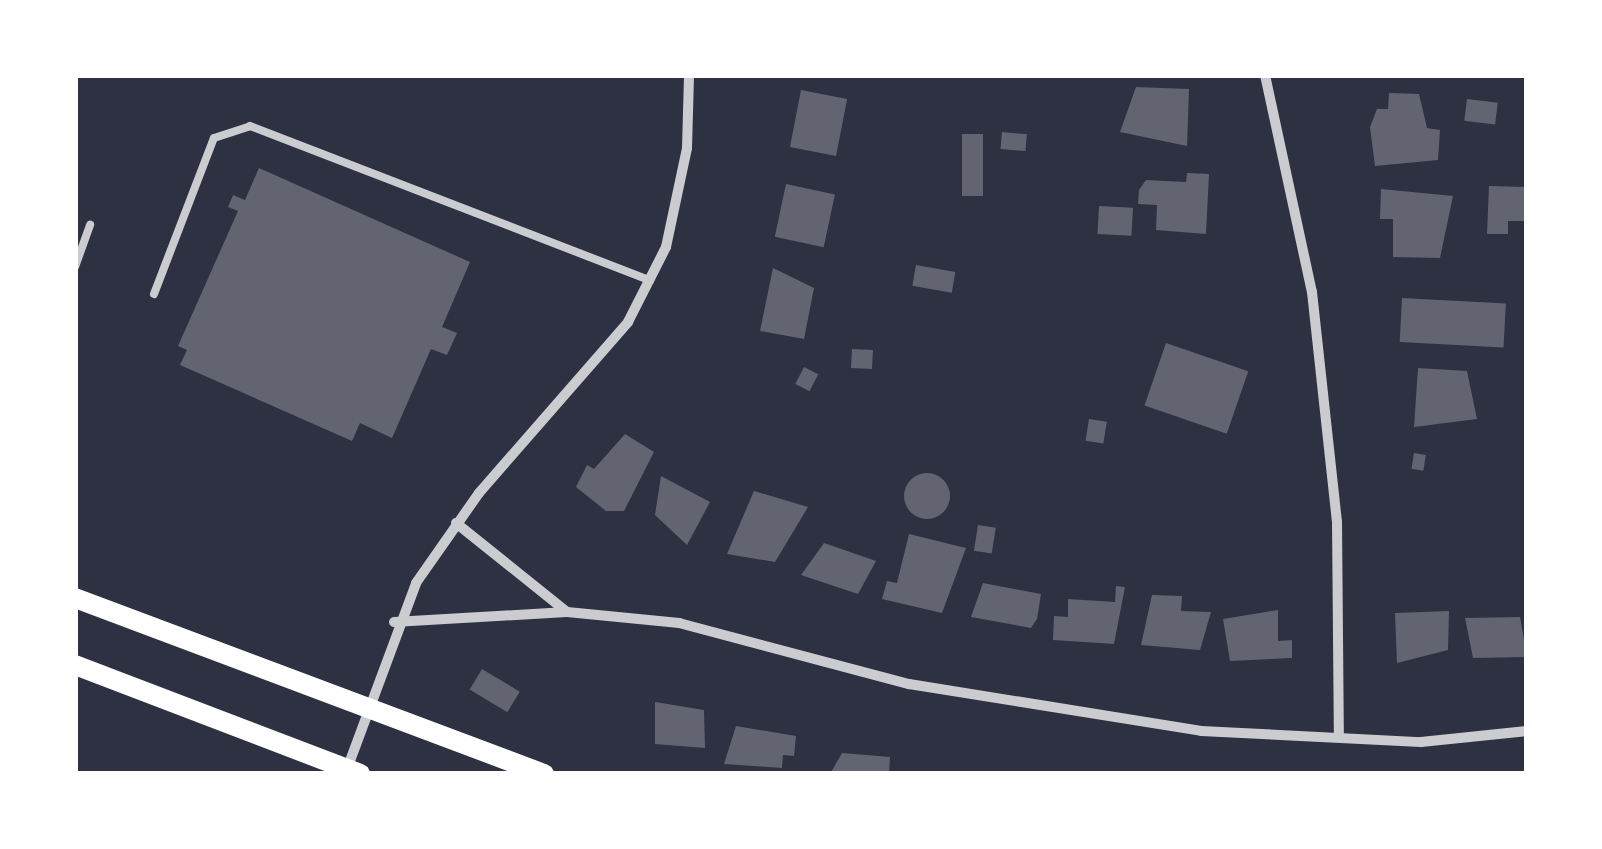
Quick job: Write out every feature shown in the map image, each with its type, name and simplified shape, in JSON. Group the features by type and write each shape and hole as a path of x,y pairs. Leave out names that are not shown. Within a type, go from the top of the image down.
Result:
{"main road":[{"path":"75,598 367,711 544,774"},
{"path":"75,664 351,772"}],"street":[{"path":"351,772 394,622 456,523 628,322 650,280 687,148 689,75"},
{"path":"1266,75 1314,311 1337,522 1339,737"},
{"path":"456,523 566,612"},
{"path":"394,622 566,612 679,623 909,684 1132,725 1421,742 1527,731"}],"lane":[{"path":"154,294 214,138 250,126 650,280"},
{"path":"75,266 90,225"}],"building":[{"path":"1136,87 1189,89 1187,146 1120,132"},
{"path":"801,90 847,99 836,156 790,147"},
{"path":"1389,93 1419,94 1427,128 1440,130 1438,160 1375,166 1370,127 1377,109 1388,109"},
{"path":"1467,99 1498,103 1495,125 1464,121"},
{"path":"1002,132 1027,134 1025,151 1001,149"},
{"path":"962,134 983,134 983,196 962,196"},
{"path":"259,168 470,262 442,327 457,333 447,355 431,349 392,438 360,423 352,441 180,365 187,350 178,346 238,211 228,207 233,195 245,200"},
{"path":"1187,173 1209,174 1206,234 1156,230 1157,205 1138,204 1139,190 1146,180 1186,182"},
{"path":"786,184 835,194 824,247 775,237"},
{"path":"1489,186 1527,187 1527,221 1508,221 1508,234 1487,234"},
{"path":"1381,189 1453,196 1440,258 1393,257 1393,219 1380,219"},
{"path":"1099,206 1133,208 1131,236 1098,234"},
{"path":"916,265 955,272 952,293 912,286"},
{"path":"773,268 814,288 804,339 760,331"},
{"path":"1402,298 1506,303 1504,347 1400,342"},
{"path":"1166,343 1248,371 1227,434 1145,405"},
{"path":"852,349 873,350 872,369 851,368"},
{"path":"804,367 818,374 810,391 795,384"},
{"path":"1418,368 1467,371 1477,419 1414,427"},
{"path":"1089,419 1107,422 1103,444 1086,441"},
{"path":"625,434 654,452 624,511 606,511 576,487 587,465 594,469"},
{"path":"1414,453 1426,455 1423,471 1411,469"},
{"path":"927,473 943,480 950,496 943,512 927,519 911,512 904,496 911,480"},
{"path":"661,476 710,502 687,545 655,515"},
{"path":"754,491 808,507 775,562 727,554"},
{"path":"978,525 996,528 992,553 974,551"},
{"path":"909,534 966,548 942,613 882,599 887,581 897,583"},
{"path":"824,543 876,561 858,594 801,575"},
{"path":"983,583 1041,594 1037,619 1031,628 971,617"},
{"path":"1116,586 1125,587 1114,644 1053,640 1054,616 1068,617 1068,599 1115,602"},
{"path":"1152,595 1182,596 1181,611 1211,612 1200,650 1141,645"},
{"path":"1278,610 1278,641 1292,640 1292,658 1230,661 1223,619"},
{"path":"1449,611 1448,650 1397,663 1395,613"},
{"path":"1520,617 1527,657 1473,658 1465,618"},
{"path":"482,669 520,692 507,712 470,690"},
{"path":"655,702 704,710 705,748 655,744"},
{"path":"736,726 796,736 794,756 783,755 782,768 724,764"},
{"path":"842,753 890,757 889,774 830,774"}]}
